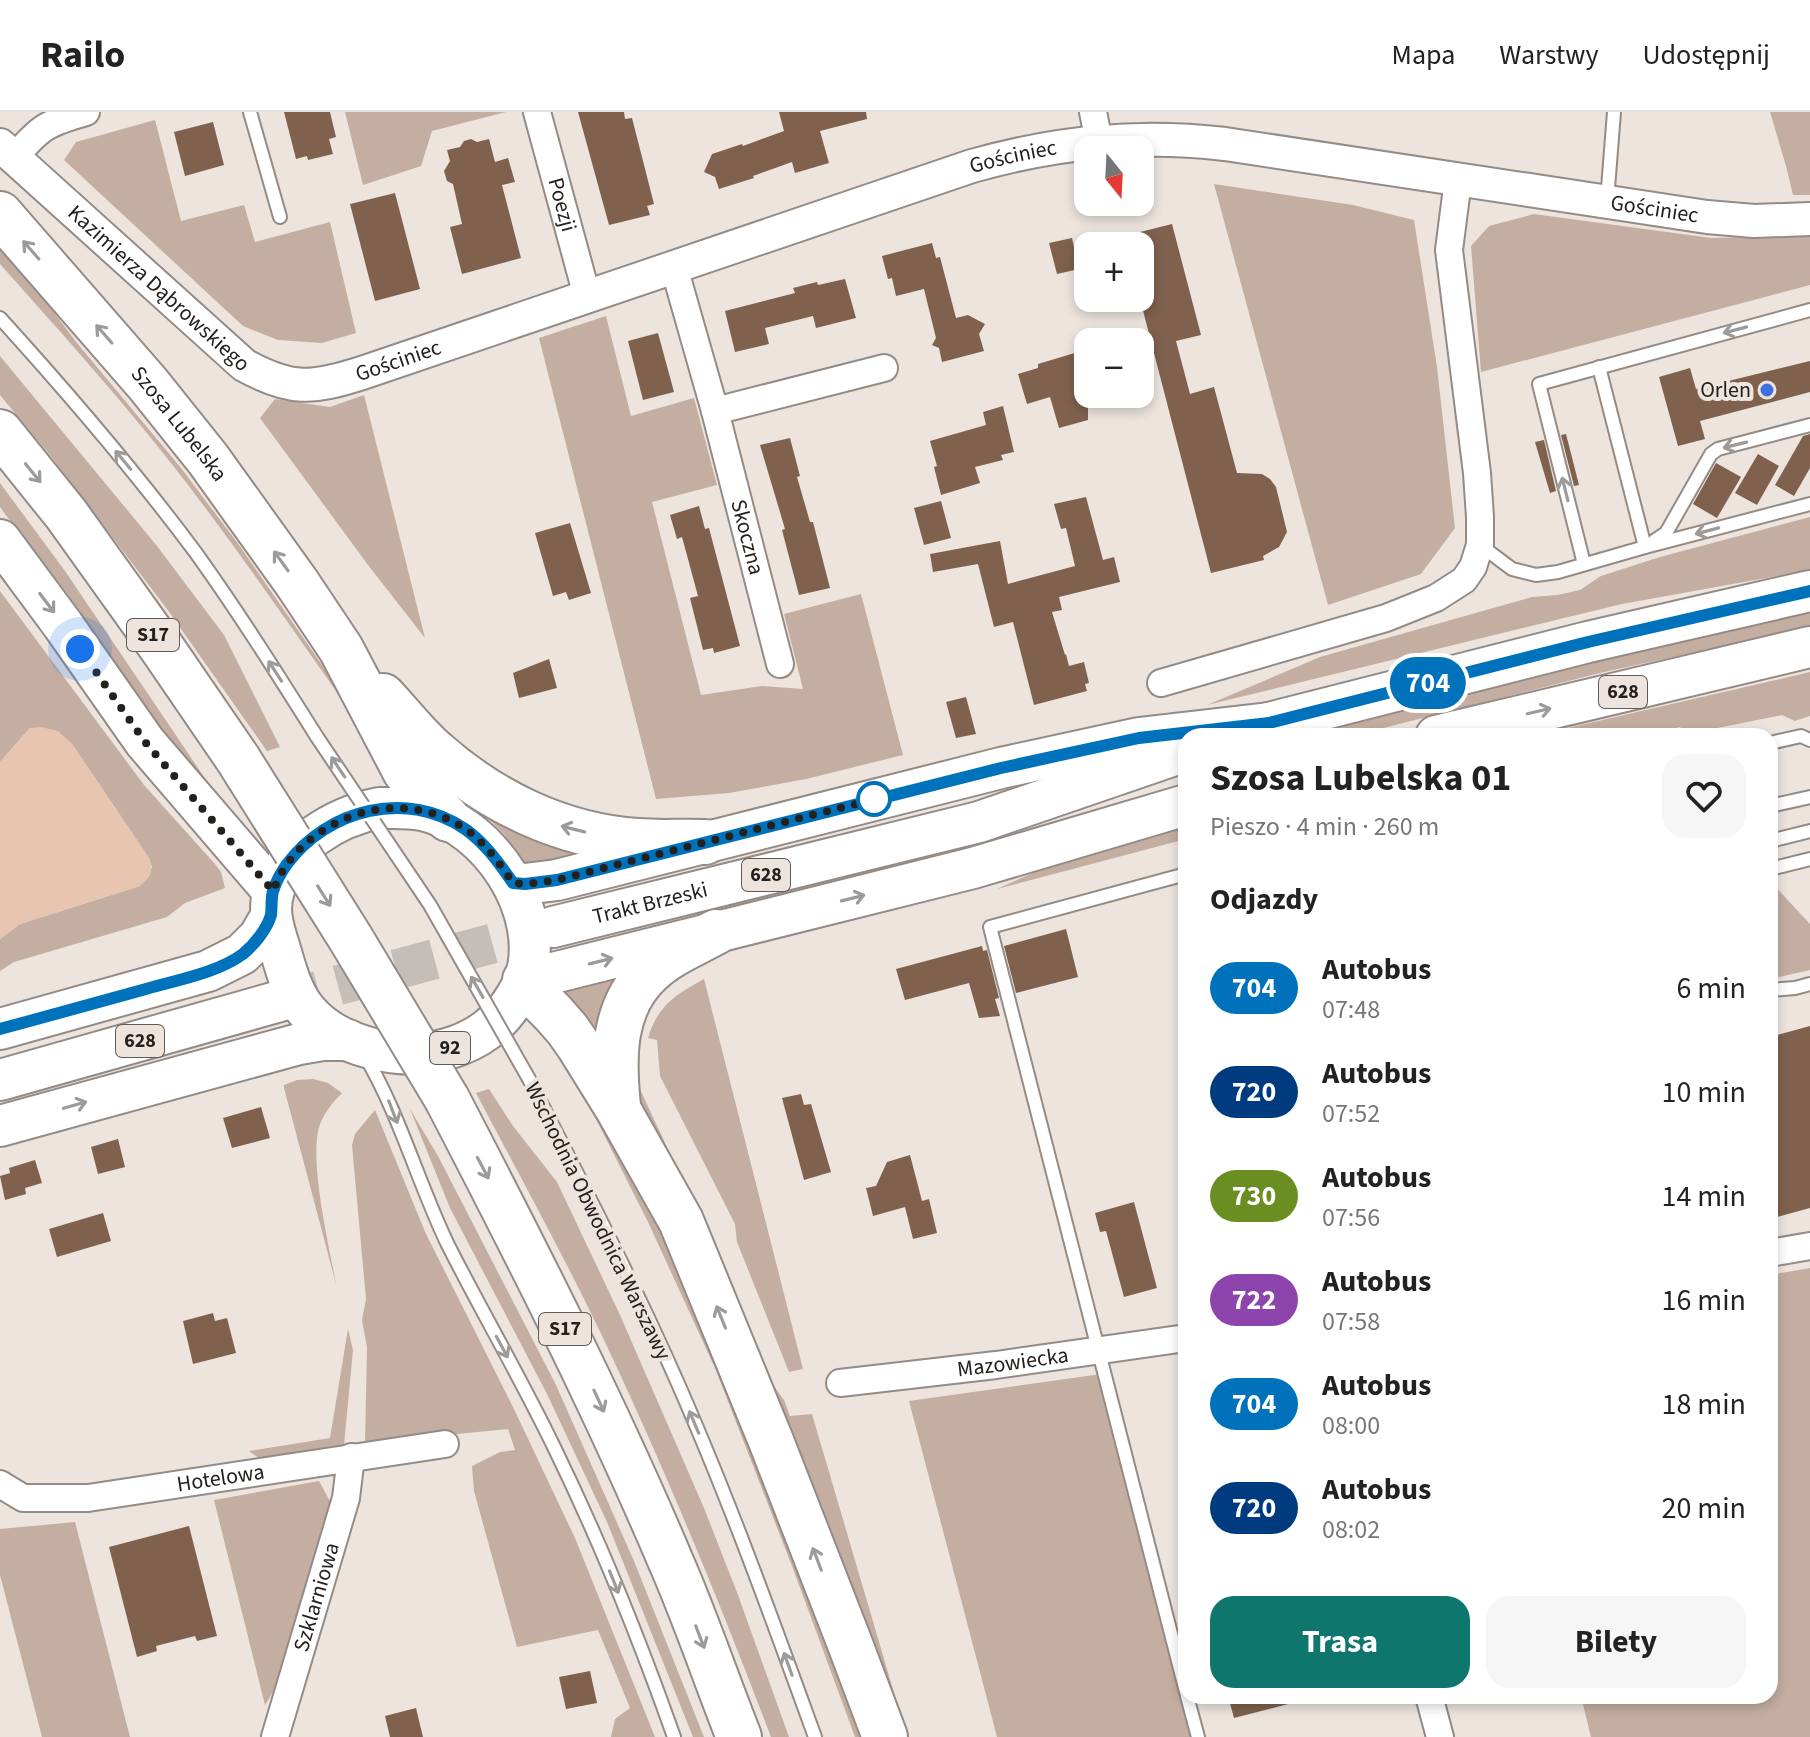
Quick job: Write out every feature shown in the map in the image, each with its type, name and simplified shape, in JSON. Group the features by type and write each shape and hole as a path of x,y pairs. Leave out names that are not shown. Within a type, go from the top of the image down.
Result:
{"highway":[{"name":"Szosa Lubelska","path":"0,214 178,419 341,649"},
{"name":"S17","path":"0,432 66,514 238,759 447,1099 579,1358 631,1470 672,1564 739,1737"},
{"path":"341,649 405,771 448,819"},
{"path":"341,649 432,749 504,801 537,818 566,828 637,841 705,842"},
{"path":"618,1109 617,1032 633,992 651,971 716,932"},
{"path":"525,980 567,1029 618,1109 681,1221 771,1441 885,1737"}],"main road":[{"path":"0,540 145,742 272,904 259,937 242,954 208,971 0,1029"},
{"path":"1254,728 1588,642 1810,591"},
{"name":"628","path":"1470,728 1810,647"},
{"path":"1231,728 1269,723"},
{"path":"513,883 557,880 1001,768 1124,742 1178,735"},
{"name":"Trakt Brzeski","path":"979,822 1178,754"},
{"name":"Trakt Brzeski","path":"553,927 979,822 1178,791"},
{"path":"525,980 973,868 1178,807"},
{"name":"92","path":"402,808 423,810 448,819 483,844 513,883 529,936 525,980 494,1026 446,1050 413,1054 389,1052 352,1041 325,1027 307,1011 293,990 272,904 286,865 307,843 339,821 359,812 402,808"},
{"name":"628","path":"0,1080 280,1001"},
{"path":"0,1126 299,1044 323,1040 352,1041"}],"street":[{"path":"7,152 44,127 86,112"},
{"name":"Poezji","path":"537,112 587,296"},
{"name":"Gościniec","path":"340,380 972,166 1045,148 1096,127 1138,139 1225,144 1707,217 1754,221 1810,219"},
{"name":"Kazimierza Dąbrowskiego","path":"7,152 244,365 265,376 300,385 340,380"},
{"path":"1161,683 1386,618 1436,598 1464,580 1473,567 1480,545 1477,473 1449,250 1458,180"},
{"name":"Skoczna","path":"674,267 715,411 780,664"},
{"path":"715,411 884,368"},
{"path":"1778,1252 1810,1246"},
{"name":"Mazowiecka","path":"840,1383 1178,1339"},
{"name":"Hotelowa","path":"0,1485 23,1498 88,1498 445,1444"},
{"name":"Szklarniowa","path":"275,1737 346,1498 351,1457"},
{"path":"1431,1704 1440,1737"}],"lane":[{"path":"250,112 280,217"},
{"path":"1607,203 1614,112"},
{"path":"1584,564 1539,384 1810,310"},
{"name":"Wschodnia Obwodnica Warszawy","path":"0,318 62,386 196,554 430,905 529,1079 663,1350 751,1561 815,1737"},
{"path":"1599,367 1645,547"},
{"path":"1645,547 1666,533 1711,454 1718,449 1810,425"},
{"path":"1480,545 1512,569 1536,575 1558,572 1810,504"},
{"path":"1778,741 1801,736 1810,740"},
{"path":"1778,804 1810,797"},
{"path":"1778,839 1810,831"},
{"path":"1778,867 1810,859"},
{"path":"1178,876 990,927 1178,1663"},
{"path":"1778,989 1810,984"},
{"path":"352,1041 387,1097 427,1201 449,1247 552,1441 588,1519 653,1677 674,1737"},
{"path":"1189,1704 1198,1737"}],"shaded area":[{"path":"345,112 506,112 432,131 421,166 363,185"},
{"path":"1770,112 1810,112 1810,195 1793,195"},
{"path":"155,120 181,221 244,205 255,242 330,222 356,333 322,343 278,340 243,326 64,160 76,142"},
{"path":"1214,184 1353,205 1414,220 1437,367 1455,528 1421,574 1328,605"},
{"path":"1534,214 1711,238 1810,236 1810,285 1481,372 1471,246 1489,226"},
{"path":"0,240 77,343 181,468 239,545 358,717 360,725 167,458 0,264"},
{"path":"606,316 631,416 694,398 717,485 652,502 701,695 762,686 803,689 784,614 861,594 903,755 806,779 729,793 656,799 539,338"},
{"path":"0,356 157,546 224,635 280,747 267,751 167,609 0,395"},
{"path":"364,395 425,638 260,418 275,399 330,407"},
{"path":"0,483 65,571 225,808 160,729 0,507"},
{"path":"1810,517 1810,570 1622,604 1207,705 1320,657 1532,597 1580,590 1601,576 1660,557"},
{"path":"0,591 144,785 215,864 221,872 225,888 185,903 167,917 14,962 0,971 0,939 20,924 140,886 152,867 72,744 58,732 30,728 0,762"},
{"path":"1810,607 1810,627 1803,629 1604,672 1384,728 1327,728"},
{"path":"1810,672 1810,716 1795,721 1782,715 1717,728 1568,728"},
{"path":"30,728 58,731 72,744 149,858 151,870 140,886 20,924 0,939 0,762"},
{"path":"434,784 619,855 533,875 515,854 505,835 491,821"},
{"path":"1178,825 1178,841 997,889 1043,869"},
{"path":"1778,890 1810,924 1810,970 1778,977"},
{"path":"637,967 606,1049 550,991"},
{"path":"704,979 803,1369 789,1372 737,1242 735,1224 660,1076 657,1040 648,1038 662,1009 684,990"},
{"path":"635,1024 638,1085 733,1289 770,1381 784,1400 790,1416 812,1414 907,1737 904,1737 634,1098"},
{"path":"567,1067 654,1206 868,1737 855,1737 715,1368 648,1222"},
{"path":"313,1079 328,1083 342,1093 320,1124 316,1158 336,1284 284,1088 284,1085 297,1080"},
{"path":"489,1089 513,1126 557,1182 620,1315 704,1508 789,1737 771,1737 695,1545 612,1357 476,1093"},
{"path":"410,1109 438,1156 556,1385 634,1561 704,1737 693,1737 607,1522 547,1394 450,1208"},
{"path":"375,1110 426,1234 575,1538 655,1737 611,1737 615,1719 630,1708 598,1630 517,1647 474,1491 472,1466 500,1452 515,1450 508,1429 365,1443 367,1347 362,1320 366,1299 352,1145 355,1134"},
{"path":"1810,1268 1810,1737 1591,1737 1583,1704 1778,1704 1778,1274"},
{"path":"348,1329 353,1350 344,1445 259,1458 249,1451 330,1438"},
{"path":"1108,1373 1178,1663 1178,1704 1195,1704 1204,1737 997,1737 909,1401"},
{"path":"319,1481 331,1503 285,1673 265,1705 214,1500"},
{"path":"75,1522 130,1737 42,1737 0,1575 0,1529"}],"building":[{"path":"284,112 330,112 336,137 329,139 333,154 308,160 307,156 296,159"},
{"path":"578,112 624,112 625,119 632,118 654,204 647,206 650,215 609,225"},
{"path":"779,112 866,112 867,119 820,131 829,163 795,173 792,162 719,189 715,177 704,172 712,154 784,131"},
{"path":"213,122 224,165 185,176 174,132"},
{"path":"471,139 477,142 489,139 495,162 508,158 515,182 502,185 521,258 462,274 450,227 462,224 453,184 447,181 444,171 450,161 447,150 460,147 464,141"},
{"path":"395,193 420,289 375,301 350,204"},
{"path":"1172,224 1201,335 1176,341 1190,394 1214,387 1237,473 1262,474 1276,487 1287,532 1279,547 1263,556 1264,560 1211,573 1154,353 1154,328 1148,328 1143,312 1154,312 1154,232 1140,232"},
{"path":"1072,238 1074,270 1057,274 1049,243"},
{"path":"932,243 936,258 940,257 956,318 968,315 985,324 979,334 984,351 942,362 939,348 932,345 936,338 924,289 896,296 882,256"},
{"path":"845,279 856,318 816,328 813,316 765,328 769,344 735,352 725,311 795,293 793,288"},
{"path":"658,333 674,392 643,400 628,341"},
{"path":"1074,353 1074,408 1088,408 1088,420 1059,428 1050,397 1027,404 1018,374 1038,368 1038,364"},
{"path":"1810,361 1810,392 1700,421 1705,439 1678,446 1659,377 1690,368 1696,389"},
{"path":"1003,406 1014,452 1001,455 1003,460 975,467 980,483 941,495 930,441 986,425 983,412"},
{"path":"1566,434 1579,485 1574,486 1561,435"},
{"path":"1810,434 1810,468 1794,496 1775,485 1803,436"},
{"path":"790,438 800,476 797,477 810,522 813,522 830,588 799,595 782,530 785,529 760,445"},
{"path":"1544,440 1556,491 1550,493 1535,442"},
{"path":"1758,454 1779,466 1757,505 1735,493"},
{"path":"1716,463 1741,477 1717,518 1693,504"},
{"path":"1086,497 1103,560 1114,557 1120,582 1059,597 1062,610 1052,612 1065,655 1069,666 1084,662 1089,683 1085,684 1087,691 1034,705 1013,622 994,627 978,564 933,572 930,554 1000,541 1008,584 1075,566 1066,528 1061,529 1054,504"},
{"path":"941,501 951,538 924,545 914,508"},
{"path":"699,506 705,529 709,528 740,646 714,653 713,648 703,650 690,598 698,596 682,537 677,539 670,515"},
{"path":"570,523 591,593 569,600 566,592 553,596 535,533"},
{"path":"549,659 557,688 519,698 513,673"},
{"path":"966,697 976,734 956,738 946,702"},
{"path":"1066,929 1078,977 1016,993 1004,946"},
{"path":"982,946 983,951 987,950 999,998 995,999 1000,1016 979,1018 969,983 905,1000 896,969"},
{"path":"1810,1026 1810,1208 1778,1217 1778,1035"},
{"path":"801,1094 804,1105 811,1104 831,1172 804,1180 782,1098"},
{"path":"261,1107 270,1138 232,1148 223,1118"},
{"path":"118,1139 125,1167 98,1174 91,1147"},
{"path":"910,1155 922,1201 929,1199 937,1233 913,1239 905,1207 873,1216 866,1188 876,1186 887,1162"},
{"path":"35,1160 42,1183 25,1188 26,1194 5,1200 0,1176 10,1173 9,1168"},
{"path":"1134,1202 1157,1288 1124,1297 1106,1231 1100,1232 1095,1213"},
{"path":"103,1213 111,1241 57,1257 49,1229"},
{"path":"213,1313 215,1321 227,1318 236,1353 193,1364 183,1321"},
{"path":"189,1526 217,1636 197,1641 195,1636 156,1646 157,1651 137,1657 109,1547"},
{"path":"590,1671 597,1703 566,1709 559,1677"},
{"path":"1230,1704 1288,1704 1234,1718"},
{"path":"416,1708 423,1737 390,1737 385,1716"}],"tunnel":[{"path":"280,1001 553,927"}],"bus line":[{"name":"704","path":"1226,728 1269,723 1588,642 1810,591"},
{"name":"704","path":"0,1029 208,971 242,954 259,937 270,918 273,891 286,865 320,832 359,812 402,808 423,810 448,819 483,844 513,883 525,884 616,866 1001,768 1139,738 1178,734"}],"place":[{"name":"Orlen","path":"1767,390"}],"route":[{"path":"80,649 145,742 273,891 286,865 320,832 359,812 379,808 423,810 448,819 483,844 513,883 525,884 616,866 883,797 874,799"}]}
